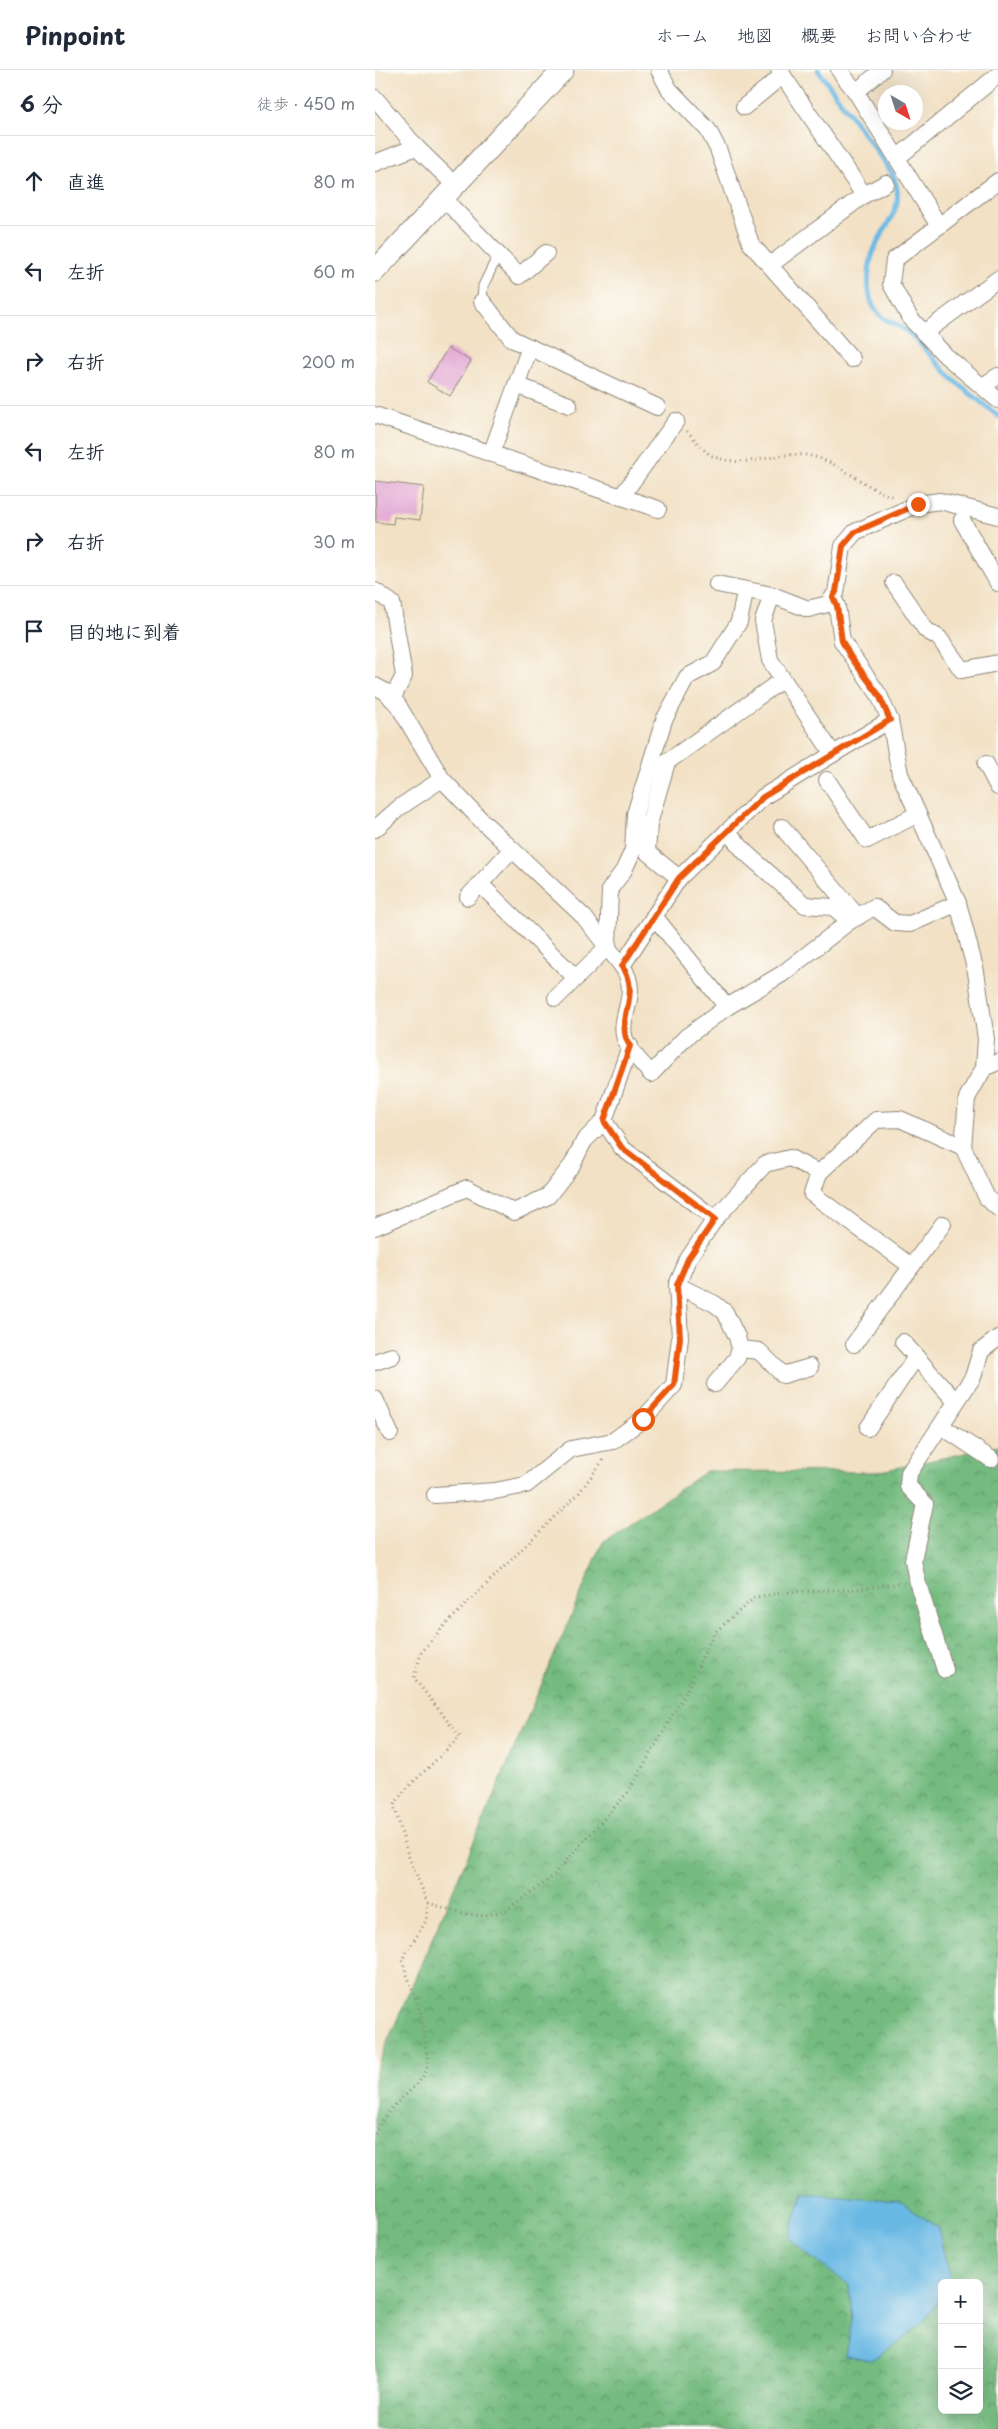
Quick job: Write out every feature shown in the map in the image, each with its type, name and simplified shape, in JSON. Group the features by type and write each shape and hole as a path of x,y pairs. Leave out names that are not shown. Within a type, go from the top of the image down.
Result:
{"street":[{"path":"375,271 563,70"},
{"path":"659,70 669,89 709,130 718,149 751,244 852,359"},
{"path":"839,70 856,92 939,226"},
{"path":"856,92 882,70"},
{"path":"744,106 781,73 864,195"},
{"path":"897,158 998,75"},
{"path":"375,98 519,276 546,252"},
{"path":"375,163 416,147"},
{"path":"998,181 894,260 891,284 910,318 945,356 998,400"},
{"path":"770,266 864,195 886,183"},
{"path":"924,333 998,279"},
{"path":"482,301 512,339 657,407"},
{"path":"491,454 530,347"},
{"path":"983,386 998,376"},
{"path":"516,384 569,405"},
{"path":"375,415 657,508"},
{"path":"621,497 676,421"},
{"path":"717,584 745,592 772,595 808,609 828,604 833,597 836,592 843,546 855,532 918,504 940,500 998,516"},
{"path":"962,520 998,583"},
{"path":"894,583 926,630 939,638 962,670 998,663"},
{"path":"375,591 393,604 404,676 392,699"},
{"path":"556,998 608,946 610,889 624,870 633,850 635,814 664,720 687,678 713,663 739,622 745,592"},
{"path":"772,595 763,621 770,660 833,754"},
{"path":"833,597 837,606 842,641 850,656 879,695 890,720 901,774 958,903 976,972 991,1065 967,1098 963,1147 987,1198 998,1208"},
{"path":"679,878 647,852 649,824 667,762 782,680"},
{"path":"375,686 386,692 392,699 442,779 512,850 584,917 626,971 631,995 625,1019 625,1038 651,1074 686,1037 727,1007 782,974 874,906 895,922 910,924 958,903"},
{"path":"622,966 679,878 763,797 890,720"},
{"path":"985,764 998,787"},
{"path":"375,829 400,808 442,779"},
{"path":"827,780 867,840 918,814"},
{"path":"782,827 854,919"},
{"path":"727,831 746,853 805,905 833,907 854,919"},
{"path":"468,897 512,850"},
{"path":"480,884 576,978"},
{"path":"654,916 727,1007"},
{"path":"375,1227 467,1188 514,1212 548,1196 572,1165 584,1141 604,1121 630,1046"},
{"path":"911,1266 812,1194 819,1173 876,1120 900,1119 963,1147"},
{"path":"604,1121 622,1148 715,1219"},
{"path":"435,1495 495,1491 526,1485 571,1449 613,1441 643,1419 674,1385 680,1338 677,1285 688,1259 715,1219 765,1164 790,1158 819,1173"},
{"path":"854,1344 943,1224"},
{"path":"677,1285 715,1304 725,1312 737,1337 740,1349 737,1358 715,1384"},
{"path":"945,1670 917,1581 913,1560 925,1504 908,1486 909,1473 973,1377 981,1351 998,1339"},
{"path":"903,1342 956,1402"},
{"path":"740,1349 759,1352 783,1375 809,1367"},
{"path":"375,1362 392,1356"},
{"path":"868,1428 916,1357"},
{"path":"375,1399 390,1433"},
{"path":"941,1426 991,1459"}],"lane":[{"path":"482,301 483,286 499,253"}],"path":[{"path":"676,421 714,457 747,463 789,454 813,456 835,465 878,492 918,504"},
{"path":"375,2134 394,2105 422,2079 427,2070 428,2063 421,2015 402,1960 426,1921 428,1903 409,1855 394,1805 404,1791 460,1737 415,1678 421,1653 442,1628 579,1493 608,1453 613,1441"},
{"path":"428,1903 467,1914 489,1914 505,1911 550,1879 629,1792 684,1696 714,1633 755,1597 789,1592 858,1589 917,1581"}],"green space":[{"path":"998,1446 998,2429 375,2429 375,2071 603,1542 706,1471 877,1472"}],"water":[{"path":"803,2193 900,2201 938,2228 950,2279 938,2279 938,2300 934,2307 916,2328 892,2346 870,2360 845,2355 852,2320 849,2285 813,2259 789,2237"}],"building":[{"path":"448,348 471,361 450,396 427,382"},
{"path":"375,481 424,487 420,520 394,517 393,524 376,522"}],"waterway":[{"path":"818,70 892,173 896,184 898,194 895,210 877,243 870,265 868,281 872,303 879,315 909,333 954,380 998,416"}],"route":[{"path":"643,1419 674,1385 680,1338 677,1285 688,1259 715,1219 622,1148 604,1121 630,1046 625,1038 625,1019 631,995 626,971 622,966 679,878 763,797 794,776 890,720 879,695 867,676 850,656 842,641 837,606 833,597 836,592 843,546 855,532 918,504"}]}
